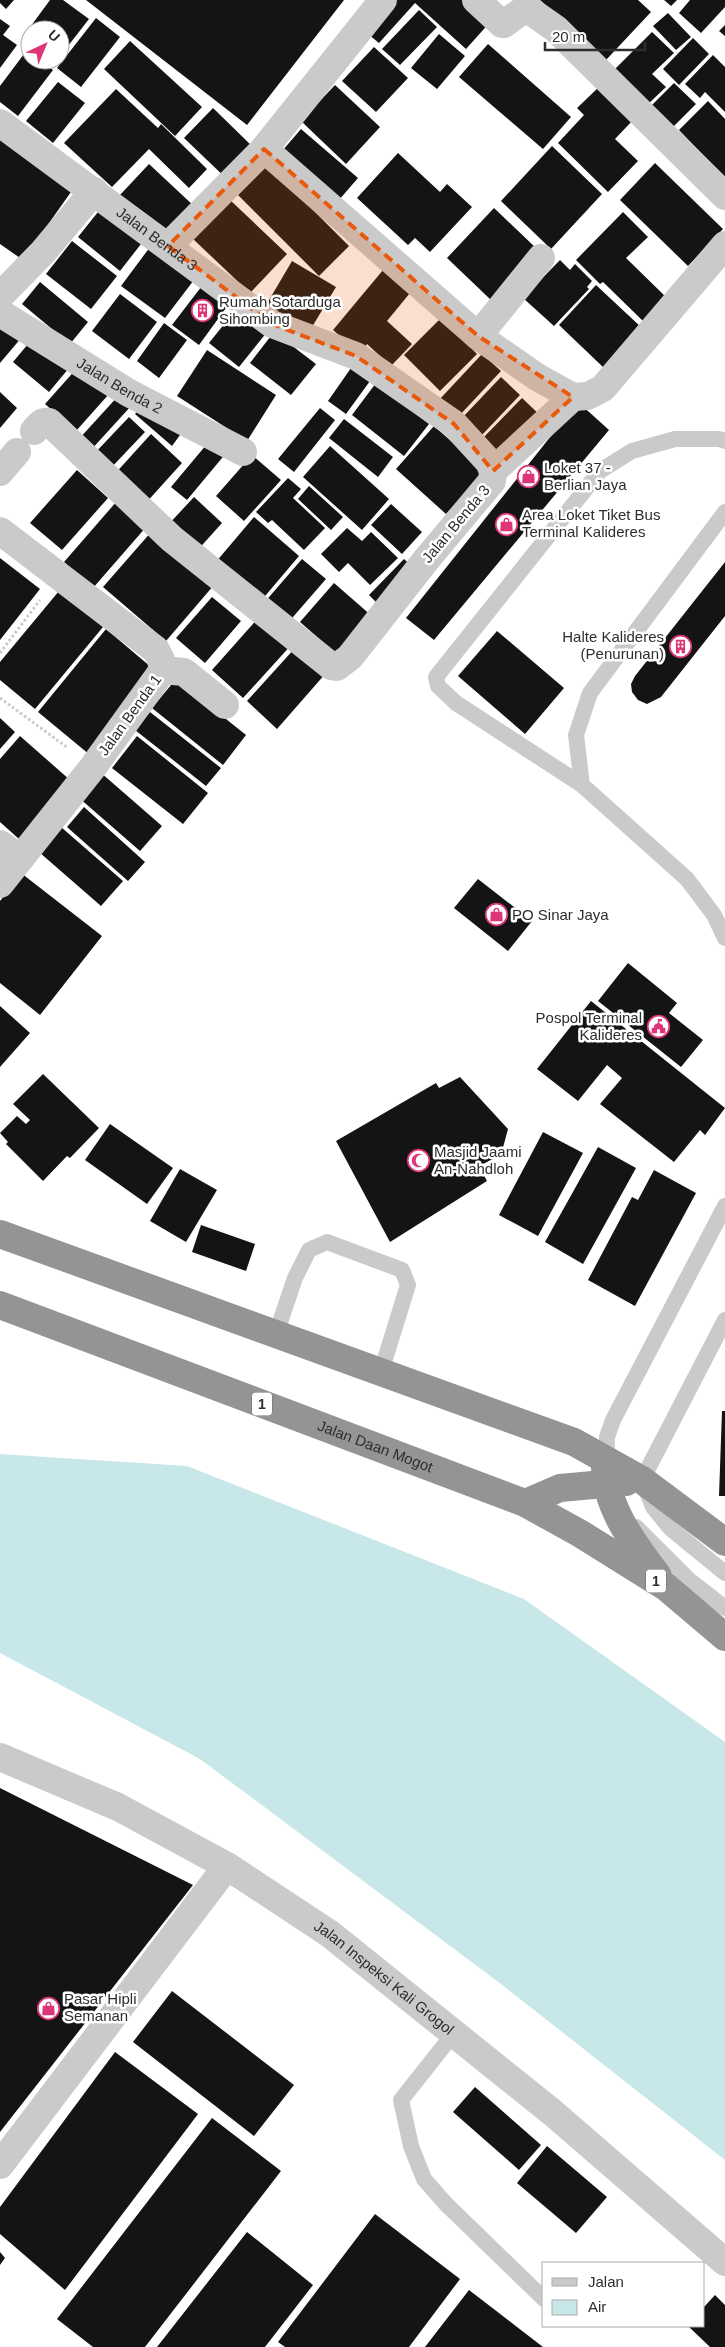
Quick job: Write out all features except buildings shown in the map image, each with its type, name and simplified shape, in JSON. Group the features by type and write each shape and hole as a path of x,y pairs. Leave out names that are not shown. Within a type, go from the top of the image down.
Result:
{"highway":[{"path":"0,1234 574,1442 608,1476 613,1506 640,1553 666,1587"},
{"name":"Jalan Daan Mogot","path":"0,1305 525,1503 581,1534 666,1587 725,1637"},
{"path":"525,1503 560,1488 608,1476 642,1480 725,1542"}],"street":[{"path":"168,246 264,149 383,0"},
{"path":"476,0 502,24 526,8 556,29 725,196"},
{"name":"Jalan Benda 3","path":"0,123 272,324 356,356 454,424 489,462 493,471 492,481 426,560 350,657 337,667 331,666 172,539 50,422 44,421 40,424 0,472"},
{"path":"264,149 478,336 537,377 574,397 588,396 603,388 725,245"},
{"path":"0,296 43,252 94,191"},
{"path":"478,336 541,258"},
{"name":"Jalan Benda 2","path":"0,313 129,393 243,452"},
{"path":"493,471 574,397"},
{"name":"Jalan Benda 1","path":"0,531 156,650 161,660 162,670 92,767 10,851 0,884"},
{"path":"162,670 184,672 225,705"},
{"name":"Jalan Inspeksi Kali Grogol","path":"0,1757 118,1807 227,1866 330,1934 553,2113 725,2262"},
{"path":"0,2165 227,1866"}],"lane":[{"path":"725,442 719,439 675,439 632,451 600,471 436,677 438,686 456,703 582,785 687,879 714,915 725,938"},
{"path":"582,785 576,735 590,693 725,512"},
{"path":"725,1206 613,1420 607,1437 608,1476 622,1508 654,1546 688,1579 725,1608"},
{"path":"276,1334 295,1278 309,1250 326,1242 402,1270 408,1285 381,1372"},
{"path":"725,1320 642,1480 653,1507 670,1528 725,1573"},
{"path":"454,2034 402,2100 411,2146 424,2179 446,2204 542,2296"}],"path":[{"path":"0,653 59,576"},
{"path":"0,698 92,767"}],"highlighted area":[{"path":"264,149 478,336 573,397 493,471 454,424 356,356 272,324 168,246"}],"water":[{"path":"0,1454 187,1466 524,1599 725,1742 725,2160 501,1984 200,1759 0,1653"}],"place":[{"name":"Rumah Sotarduga Sihombing","path":"203,311"},
{"name":"Loket 37 - Berlian Jaya","path":"528,477"},
{"name":"Area Loket Tiket Bus Terminal Kalideres","path":"506,524"},
{"name":"Halte Kalideres (Penurunan)","path":"680,646"},
{"name":"PO Sinar Jaya","path":"496,915"},
{"name":"Pospol Terminal Kalideres","path":"658,1027"},
{"name":"Masjid Jaami An-Nahdloh","path":"418,1161"},
{"name":"Pasar Hipli Semanan","path":"48,2008"}]}
